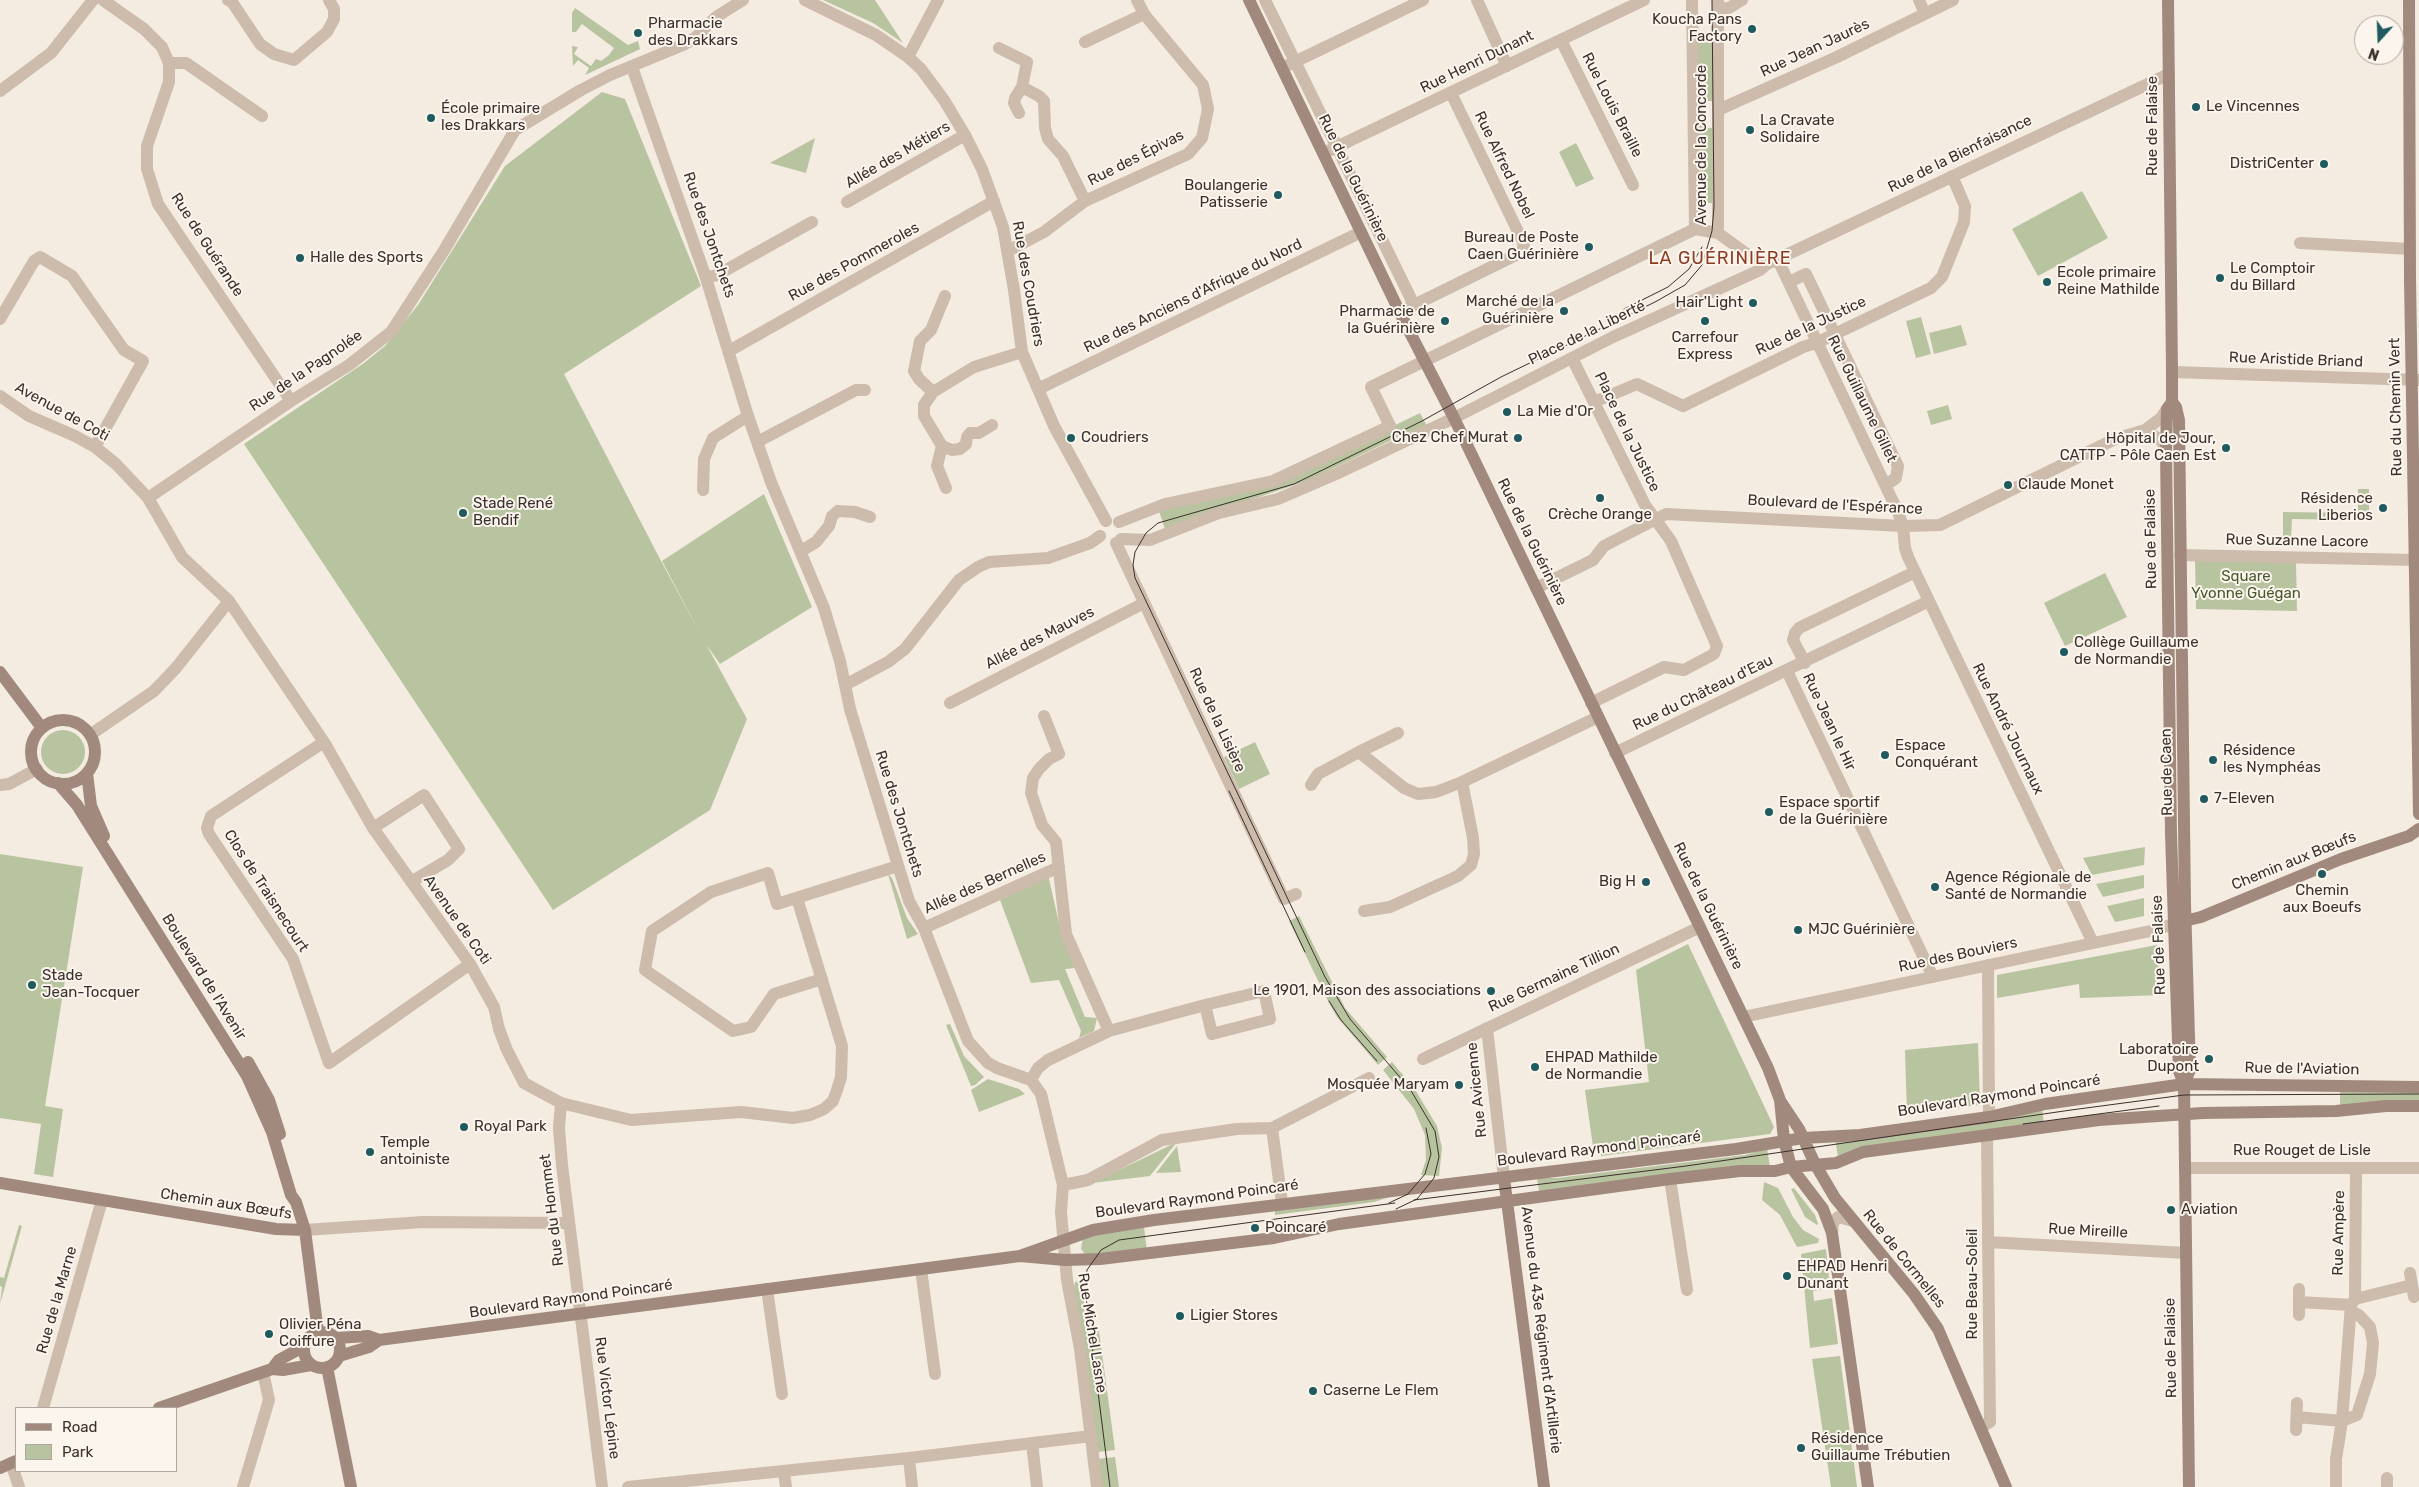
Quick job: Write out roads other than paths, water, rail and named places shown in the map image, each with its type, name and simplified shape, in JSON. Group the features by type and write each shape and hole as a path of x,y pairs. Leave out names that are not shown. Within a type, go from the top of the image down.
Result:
{"main road":[{"name":"Rue de la Guérinière","path":"1249,0 1700,927 1768,1068 1780,1100 1803,1138"},
{"name":"Rue de Falaise","path":"2168,0 2172,372 2166,451 2172,842 2180,922"},
{"name":"Rue du Chemin Vert","path":"2409,0 2414,189 2410,249 2416,380 2415,560 2419,814"},
{"name":"Rue de Falaise","path":"2170,405 2176,407 2179,420 2178,459"},
{"name":"Rue de Caen","path":"2178,459 2180,555 2180,922 2190,1070 2184,1084"},
{"path":"0,672 42,728"},
{"path":"67,720 78,723 90,735 95,754 93,764 87,773 75,781 58,783 46,779 37,769 32,758 32,746 42,728 53,722 67,720"},
{"name":"Boulevard de l'Avenir","path":"87,773 91,806 109,844 267,1095 298,1195 296,1202"},
{"name":"Boulevard de l'Avenir","path":"58,783 77,805 241,1064 272,1132 291,1195 296,1202 304,1230 318,1332"},
{"name":"Chemin aux Bœufs","path":"2180,922 2201,917 2341,859 2409,836 2419,829"},
{"name":"Rue de Falaise","path":"2184,1084 2189,1487"},
{"name":"Rue de l'Aviation","path":"2184,1084 2419,1087"},
{"name":"Boulevard Raymond Poincaré","path":"1020,1256 1100,1228 1282,1203 1736,1149 1784,1140 1860,1134 1989,1117 2045,1104 2184,1084"},
{"name":"Rue de la Guérinière","path":"1780,1100 1784,1140 1791,1167"},
{"path":"2184,1115 2244,1112 2336,1112 2386,1106 2419,1106"},
{"name":"Boulevard Raymond Poincaré","path":"336,1338 368,1336 379,1340 1020,1256 1065,1260 1100,1259 1274,1238 1339,1224 1508,1203 1670,1179 1740,1171 1775,1171 1791,1167 1836,1163 1862,1152 2099,1120 2184,1115"},
{"name":"Rue de Cormelles","path":"1803,1138 1814,1164 1835,1198 1914,1294 1938,1329 2006,1487"},
{"path":"1791,1167 1823,1209 1832,1233 1868,1487"},
{"name":"Avenue du 43e Régiment d'Artillerie","path":"1504,1178 1544,1487"},
{"name":"Chemin aux Bœufs","path":"0,1183 276,1229 304,1230"},
{"path":"162,1407 267,1370 283,1370 311,1365 320,1368 327,1367 334,1363 339,1356 340,1345 330,1333 318,1332 307,1338 303,1347 279,1360 267,1370"},
{"name":"Boulevard Raymond Poincaré","path":"339,1356 369,1347 379,1340"},
{"path":"303,1347 306,1359 311,1365"},
{"path":"327,1367 351,1487"}],"street":[{"path":"0,91 51,53 93,0"},
{"path":"102,0 144,29 162,47 169,64 186,62 262,116"},
{"path":"228,0 232,2 260,44 274,54 294,60 327,32 334,19 334,9 329,0"},
{"path":"716,17 723,0"},
{"path":"716,17 743,0"},
{"name":"Rue des Coudriers","path":"805,0 876,35 908,57 921,68 965,135 982,169 994,201 1008,252 1022,352 1054,426 1112,521"},
{"path":"908,57 938,0"},
{"name":"Rue des Épivas","path":"1008,252 1044,232 1085,202 1188,154 1202,138 1208,109 1203,85 1144,14 1137,0"},
{"path":"1265,0 1414,305 1400,312"},
{"path":"1282,68 1295,60 1422,0"},
{"path":"1477,0 1507,66"},
{"name":"Rue Henri Dunant","path":"1324,153 1644,0"},
{"name":"Avenue de la Concorde","path":"1692,0 1695,229"},
{"path":"1718,4 1729,8 1740,0"},
{"path":"1919,0 1925,14"},
{"name":"Rue Jean Jaurès","path":"1718,110 1837,57 1953,0"},
{"name":"Avenue de la Concorde","path":"1718,4 1718,233 1747,254 1772,262"},
{"path":"1085,42 1144,14"},
{"name":"Rue de la Pagnolée","path":"148,498 291,401 349,365 391,332 443,252 515,130 571,95 683,45 695,38 716,17"},
{"name":"Rue Louis Braille","path":"1561,40 1634,184"},
{"path":"999,48 1027,62 1022,87 1014,103 1019,113"},
{"name":"Rue de Guérande","path":"169,64 169,82 147,146 147,169 158,204 291,401"},
{"name":"Rue des Jontchets","path":"632,67 706,278 757,442 829,624 845,686 909,902 924,928 968,1041 977,1052 997,1068 1031,1080"},
{"name":"Rue de la Bienfaisance","path":"1772,262 2169,74"},
{"name":"Rue des Épivas","path":"1022,87 1039,96 1044,101 1045,128 1048,138 1063,156 1085,202"},
{"name":"Rue Alfred Nobel","path":"1414,305 1522,252 1524,244 1451,93"},
{"name":"Allée des Métiers","path":"847,202 965,135"},
{"name":"Rue de la Justice","path":"1594,402 1637,384 1684,406 1938,283 1962,229 1966,214 1952,176"},
{"name":"Rue des Pommeroles","path":"729,351 994,201"},
{"path":"706,278 718,275 812,222"},
{"path":"1112,521 1124,530 1119,542 1106,543 1100,536 1100,528 1112,521 1165,504 1273,481 1390,426 1371,387 1695,229 1718,233"},
{"name":"Rue des Anciens d'Afrique du Nord","path":"1038,389 1361,232"},
{"path":"2300,243 2410,249"},
{"path":"1736,280 1744,270 1747,254"},
{"path":"0,318 34,261 40,257 72,276 124,350 143,361 95,447"},
{"name":"Place de la Liberté","path":"1119,542 1150,540 1219,513 1278,499 1454,418 1572,358 1760,270 1772,262"},
{"name":"Rue Guillaume Gillet","path":"1772,262 1789,282 1813,332 1816,343 1886,485 1903,526"},
{"path":"1789,282 1806,274 1833,334 1898,466 1896,478 1886,485"},
{"path":"933,392 919,379 914,371 920,341 931,330 945,296"},
{"path":"992,425 979,433 970,433 966,444 960,449 952,450 942,446 924,416 924,405 933,392 974,367 1022,352"},
{"name":"Place de la Justice","path":"1572,358 1654,521 1671,541 1717,643 1717,649 1714,654 1684,670 1664,667 1591,704"},
{"name":"Rue Aristide Briand","path":"2172,372 2416,380"},
{"path":"757,442 856,390 865,390"},
{"name":"Avenue de Coti","path":"0,396 29,416 95,447 116,464 148,498 182,557 229,601 324,742 373,828 470,964 494,1007 499,1029 507,1050 524,1083 561,1103 631,1120 741,1112 793,1118 810,1115 824,1109 833,1101 841,1077 842,1046 797,898"},
{"name":"Boulevard de l'Espérance","path":"1654,521 1666,514 1757,517 1903,526 1928,526 1944,523 2115,440 2145,430 2161,418 2170,405"},
{"path":"703,490 704,459 713,438 748,416"},
{"path":"2145,430 2172,438 2178,459"},
{"path":"2145,430 2162,441 2166,451"},
{"path":"942,446 937,466 946,488"},
{"path":"801,551 816,542 829,526 832,516 838,512 845,510 870,517"},
{"path":"1536,588 1593,560 1604,546 1654,521"},
{"name":"Rue André Journaux","path":"1903,526 1904,548 2093,943"},
{"path":"845,686 888,662 905,650 959,580 978,567 989,562 1048,558 1090,542 1100,536"},
{"name":"Rue de la Lisière","path":"1119,542 1144,603 1284,899 1296,894"},
{"name":"Rue Suzanne Lacore","path":"2180,555 2415,560"},
{"path":"1805,663 1794,640 1796,630 1915,572"},
{"path":"90,735 154,691 176,668 229,601"},
{"name":"Rue du Château d'Eau","path":"1615,753 1805,663 1929,601"},
{"name":"Allée des Mauves","path":"950,703 1144,603"},
{"name":"Rue Jean le Hir","path":"1787,671 1933,977"},
{"path":"1044,716 1059,754 1049,759 1039,769 1034,778 1030,793 1042,825 1056,842 1066,934 1109,1031"},
{"path":"1359,752 1404,788 1418,794 1436,792 1462,782 1598,717"},
{"path":"1311,786 1318,774 1398,733"},
{"name":"Clos de Traisnecourt","path":"324,742 211,816 207,828 209,834 292,959 329,1063 470,964"},
{"path":"0,785 14,781 37,769"},
{"path":"1364,912 1390,907 1458,876 1471,865 1474,854 1473,838 1462,782"},
{"path":"373,828 424,795 459,848 448,860 411,882"},
{"path":"822,979 774,994 751,1026 733,1031 645,970 652,931 711,892 768,872 777,904 898,866"},
{"name":"Allée des Bernelles","path":"924,928 1059,867"},
{"name":"Rue des Bouviers","path":"1743,1017 2155,930 2180,922"},
{"name":"Rue Germaine Tillion","path":"1423,1059 1700,927"},
{"path":"1988,965 1989,1117"},
{"path":"1205,1005 1212,1034 1270,1019 1264,991 1205,1005 1109,1031 1044,1062 1031,1080 1041,1094 1063,1185 1088,1180 1162,1140 1237,1129 1272,1128 1369,1078"},
{"name":"Rue Avicenne","path":"1487,1028 1504,1178"},
{"name":"Rue du Hommet","path":"561,1103 560,1137 568,1224 580,1314"},
{"path":"1272,1128 1282,1203"},
{"name":"Rue Beau-Soleil","path":"1981,1427 1990,1422 1987,1136"},
{"name":"Rue Rouget de Lisle","path":"2185,1168 2419,1168"},
{"name":"Rue Ampère","path":"2336,1487 2336,1459 2342,1421 2352,1305 2356,1168"},
{"path":"1670,1179 1687,1290"},
{"name":"Rue Michel Lasne","path":"1063,1185 1063,1240 1071,1314 1080,1349 1097,1487"},
{"name":"Rue de la Marne","path":"43,1407 102,1200"},
{"path":"1832,1233 1834,1223 1838,1218 1853,1221"},
{"name":"Chemin aux Bœufs","path":"304,1230 423,1222 568,1224"},
{"name":"Rue Mireille","path":"1989,1242 2186,1253"},
{"path":"921,1269 935,1374"},
{"path":"2299,1315 2299,1296 2352,1305 2412,1285"},
{"path":"767,1289 782,1394"},
{"path":"2297,1417 2342,1421 2357,1415 2366,1390 2373,1343 2370,1327 2352,1305"},
{"name":"Rue Victor Lépine","path":"580,1314 602,1487"},
{"path":"243,1487 269,1400 267,1370"},
{"path":"2296,1430 2297,1403"},
{"path":"628,1487 784,1472 1091,1436"},
{"path":"1032,1443 1036,1487"},
{"path":"909,1458 912,1487"},
{"path":"9,1464 19,1487"},
{"path":"784,1472 786,1487"}],"tram line":[{"path":"1396,1209 1417,1199 1434,1178 1439,1157 1435,1131 1410,1089 1350,1019 1325,977 1135,578 1133,565 1135,552 1146,533 1158,523 1294,484 1422,421 1501,377 1655,302 1685,285 1702,265 1712,231 1714,207 1712,0"},
{"path":"1624,309 1668,287 1689,269 1702,247"},
{"path":"1229,791 1305,952"},
{"path":"1329,1001 1341,1020 1377,1061"},
{"path":"1414,1200 1686,1166 2184,1095 2419,1094"},
{"path":"2023,1124 2159,1106"},
{"path":"1389,1203 1408,1194 1425,1174 1431,1154 1426,1128"},
{"path":"1110,1487 1085,1289 1087,1270 1101,1250 1119,1240 1395,1203"}],"place":[{"name":"Koucha Pans Factory","path":"1752,29"},
{"name":"Pharmacie des Drakkars","path":"638,33"},
{"name":"Le Vincennes","path":"2196,107"},
{"name":"École primaire les Drakkars","path":"431,118"},
{"name":"La Cravate Solidaire","path":"1750,130"},
{"name":"DistriCenter","path":"2324,164"},
{"name":"Boulangerie Patisserie","path":"1278,195"},
{"name":"Bureau de Poste Caen Guérinière","path":"1589,247"},
{"name":"Halle des Sports","path":"300,258"},
{"name":"Le Comptoir du Billard","path":"2220,278"},
{"name":"Ecole primaire Reine Mathilde","path":"2047,282"},
{"name":"Hair'Light","path":"1753,303"},
{"name":"Marché de la Guérinière","path":"1564,311"},
{"name":"Pharmacie de la Guérinière","path":"1445,321"},
{"name":"Carrefour Express","path":"1705,321"},
{"name":"La Mie d'Or","path":"1507,412"},
{"name":"Coudriers","path":"1071,438"},
{"name":"Chez Chef Murat","path":"1518,438"},
{"name":"Hôpital de Jour, CATTP - Pôle Caen Est","path":"2226,448"},
{"name":"Claude Monet","path":"2008,485"},
{"name":"Crèche Orange","path":"1600,498"},
{"name":"Résidence Liberios","path":"2383,508"},
{"name":"Stade René Bendif","path":"463,513"},
{"name":"Collège Guillaume de Normandie","path":"2064,652"},
{"name":"Espace Conquérant","path":"1885,755"},
{"name":"Résidence les Nymphéas","path":"2213,760"},
{"name":"7-Eleven","path":"2204,799"},
{"name":"Espace sportif de la Guérinière","path":"1769,812"},
{"name":"Chemin aux Boeufs","path":"2322,874"},
{"name":"Big H","path":"1646,882"},
{"name":"Agence Régionale de Santé de Normandie","path":"1935,887"},
{"name":"MJC Guérinière","path":"1798,930"},
{"name":"Stade Jean-Tocquer","path":"32,985"},
{"name":"Le 1901, Maison des associations","path":"1491,991"},
{"name":"Laboratoire Dupont","path":"2209,1059"},
{"name":"EHPAD Mathilde de Normandie","path":"1535,1067"},
{"name":"Mosquée Maryam","path":"1459,1085"},
{"name":"Royal Park","path":"464,1127"},
{"name":"Temple antoiniste","path":"370,1152"},
{"name":"Aviation","path":"2171,1210"},
{"name":"Poincaré","path":"1255,1228"},
{"name":"EHPAD Henri Dunant","path":"1787,1276"},
{"name":"Ligier Stores","path":"1180,1316"},
{"name":"Olivier Péna Coiffure","path":"269,1334"},
{"name":"Caserne Le Flem","path":"1313,1391"},
{"name":"Résidence Guillaume Trébutien","path":"1801,1448"}],"district":[{"name":"LA GUÉRINIÈRE","path":"1720,259"}],"park label":[{"name":"Square Yvonne Guégan","path":"2246,586"}]}
